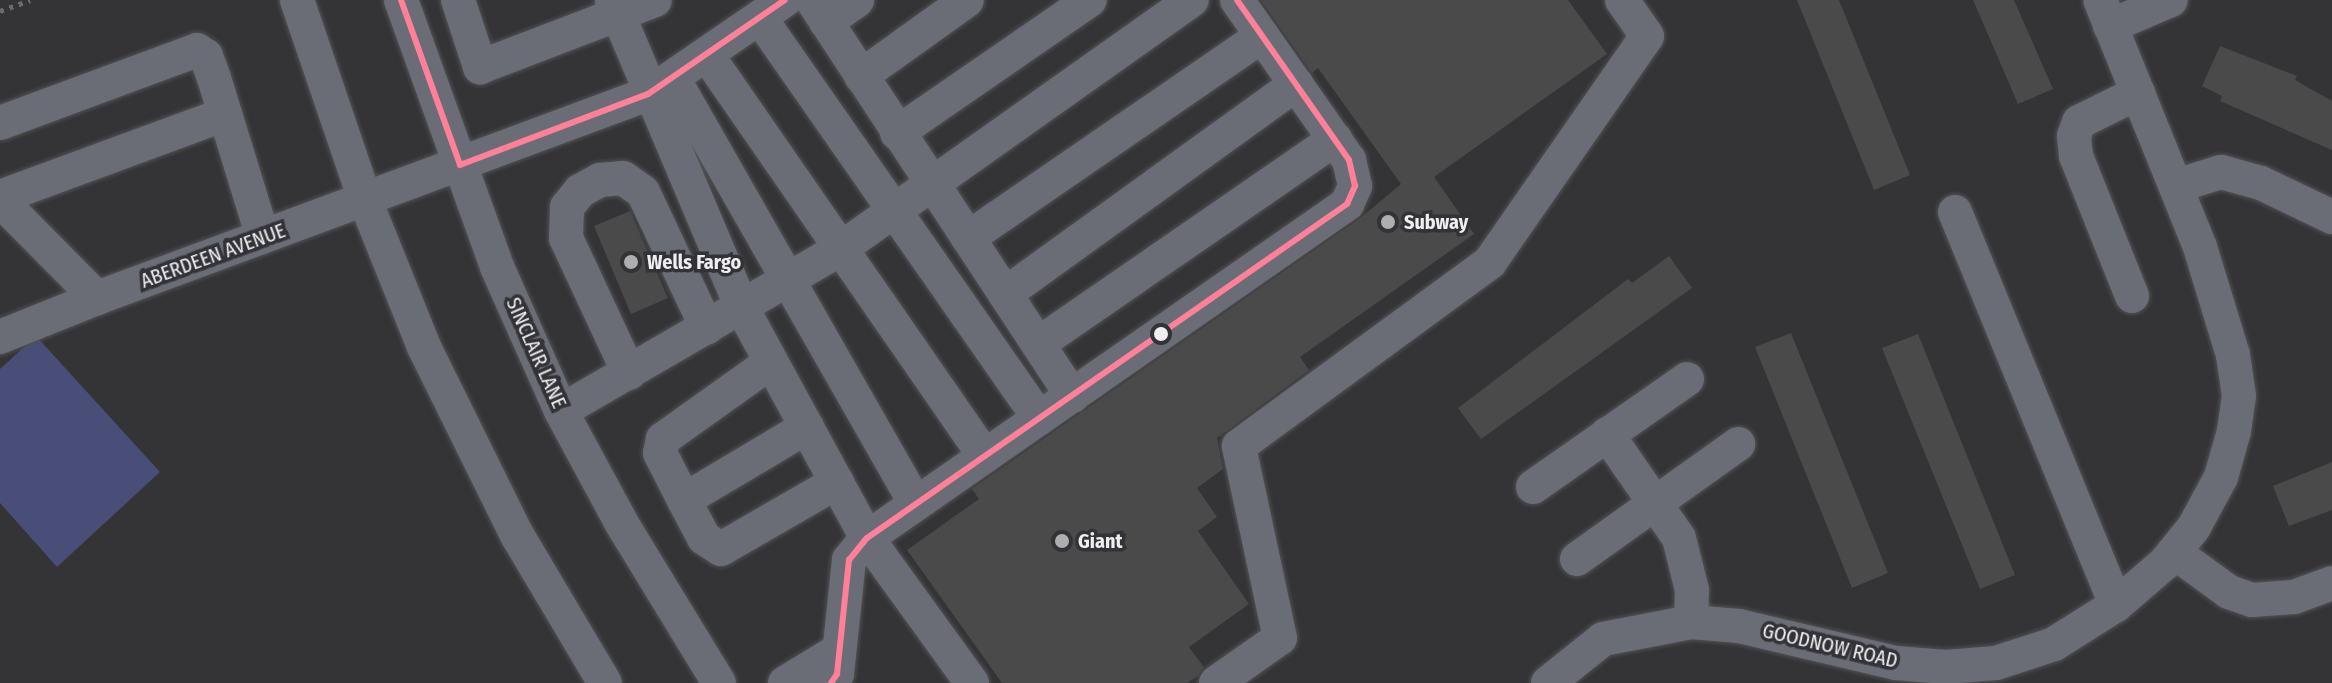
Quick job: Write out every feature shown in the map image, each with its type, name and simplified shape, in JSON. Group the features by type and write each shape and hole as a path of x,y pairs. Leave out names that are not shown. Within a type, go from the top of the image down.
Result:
{"street":[{"path":"297,0 365,200 424,347 483,471 605,683"},
{"name":"SINCLAIR LANE","path":"401,0 497,267 561,411 622,524 719,683"},
{"path":"467,3 480,67 615,8 655,0"},
{"path":"857,0 819,11 1072,396"},
{"path":"861,76 967,0"},
{"path":"897,133 1090,0"},
{"path":"561,411 840,249 934,187 1192,0"},
{"path":"831,683 839,650 849,560 867,538 1347,204 1354,173 1335,139 1237,0"},
{"path":"1216,683 1280,638 1239,446 1490,262 1647,36 1622,0"},
{"path":"2105,13 2171,0"},
{"path":"615,8 660,86 789,280 916,504"},
{"path":"772,9 894,213 1039,418"},
{"name":"ABERDEEN AVENUE","path":"0,337 97,298 460,165 660,86 772,9"},
{"name":"GOODNOW ROAD","path":"1548,683 1603,639 1691,622 1739,626 1896,663 1946,667 1996,663 2054,644 2116,605 2174,552 2201,518 2221,477 2239,396 2223,310 2105,13"},
{"path":"968,238 1262,36"},
{"path":"0,123 197,50 206,56 263,237"},
{"path":"707,55 985,456"},
{"path":"1005,294 1296,84"},
{"path":"660,86 742,308 867,538 966,681"},
{"path":"2132,296 2076,156 2074,136 2079,122 2138,93"},
{"path":"97,298 0,198 225,114"},
{"path":"1038,344 1335,139"},
{"path":"2176,186 2221,172 2261,183 2332,217"},
{"path":"629,373 566,238 567,207 580,191 600,180 623,178 643,192 707,328"},
{"path":"1955,212 2116,605"},
{"path":"771,362 663,439 660,453 704,538 721,549 837,482"},
{"path":"1533,487 1687,379"},
{"path":"684,500 807,427"},
{"path":"1607,434 1679,538 1689,566 1691,622"},
{"path":"1577,559 1738,444"},
{"path":"2174,552 2229,592 2252,600 2294,597 2332,583"},
{"path":"785,683 839,650"}],"path":[{"path":"0,11 30,0"}],"shaded area":[{"path":"36,336 160,472 57,567 0,503 0,369"}],"building":[{"path":"1261,0 1568,0 1607,54 1434,177 1474,234 1300,357 1309,370 1217,438 1223,469 1197,488 1217,517 1198,531 1249,604 1189,647 1204,667 1198,676 1187,683 1002,683 907,550 979,499 972,489 1358,220 1401,184 1318,68 1312,73"},
{"path":"1797,0 1839,0 1910,175 1874,190"},
{"path":"1973,0 2014,0 2053,89 2018,104"},
{"path":"2220,46 2297,76 2295,80 2332,101 2332,150 2220,101 2222,96 2202,86"},
{"name":"Wells Fargo","path":"630,211 668,298 631,314 594,226"},
{"path":"1669,256 1692,288 1481,439 1458,408 1628,279 1632,283"},
{"path":"1791,333 1888,573 1852,588 1755,347"},
{"path":"1918,334 2015,575 1980,589 1882,348"},
{"path":"2332,462 2332,510 2289,526 2273,486"}],"transit line":[{"path":"401,0 460,165 648,94 785,0"},
{"path":"831,683 837,674 849,560 867,538 1347,204 1355,186 1349,160 1237,0"}],"place":[{"name":"Subway","path":"1388,222"},
{"name":"Wells Fargo","path":"631,262"},
{"name":"Giant","path":"1062,541"}]}
